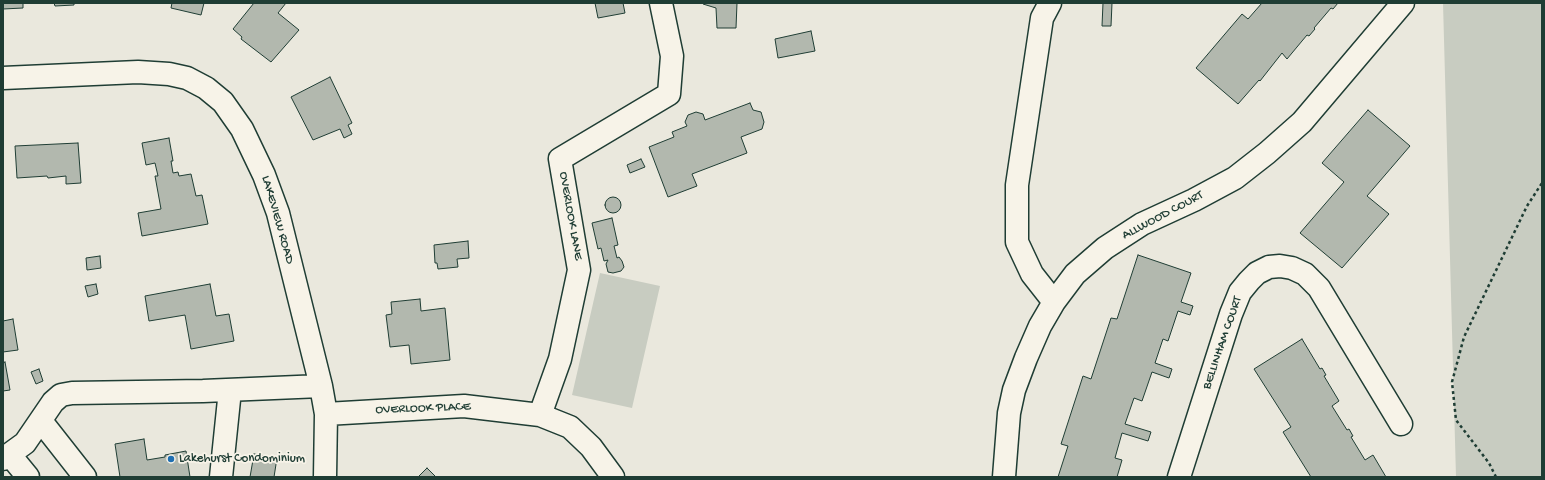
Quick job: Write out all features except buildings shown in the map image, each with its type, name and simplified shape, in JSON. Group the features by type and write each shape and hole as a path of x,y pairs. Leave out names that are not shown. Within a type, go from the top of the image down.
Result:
{"street":[{"name":"OVERLOOK LANE","path":"540,415 560,360 580,270 560,159 669,94 672,56 661,3"},
{"path":"1050,3 1042,18 1017,185 1017,242 1032,274 1054,302"},
{"name":"ALLWOOD COURT","path":"1004,477 1009,413 1014,390 1040,326 1054,302 1075,274 1105,248 1142,224 1194,200 1235,178 1267,153 1302,122 1403,3"},
{"name":"LAKEVIEW ROAD","path":"3,78 138,72 169,74 187,78 206,88 223,102 242,129 264,175 278,213 321,386 326,414 325,477"},
{"name":"BELLINHAM COURT","path":"1179,477 1231,314 1240,292 1248,280 1257,273 1269,267 1280,266 1292,268 1305,274 1318,288 1401,424"},
{"path":"28,477 6,457 25,443 53,402 61,395 72,393 230,390 321,386"},
{"path":"220,477 230,390"},
{"name":"OVERLOOK PLACE","path":"326,414 464,406 540,415 570,427 591,447 613,477"},
{"path":"41,421 85,477"}],"path":[{"path":"1496,477 1489,463 1456,420 1452,382 1464,337 1528,206 1542,183"}],"shaded area":[{"path":"1443,3 1542,3 1542,477 1456,477"},
{"path":"600,273 660,286 632,408 572,395"}],"place":[{"name":"Lakehurst Condominium","path":"171,459"}]}
